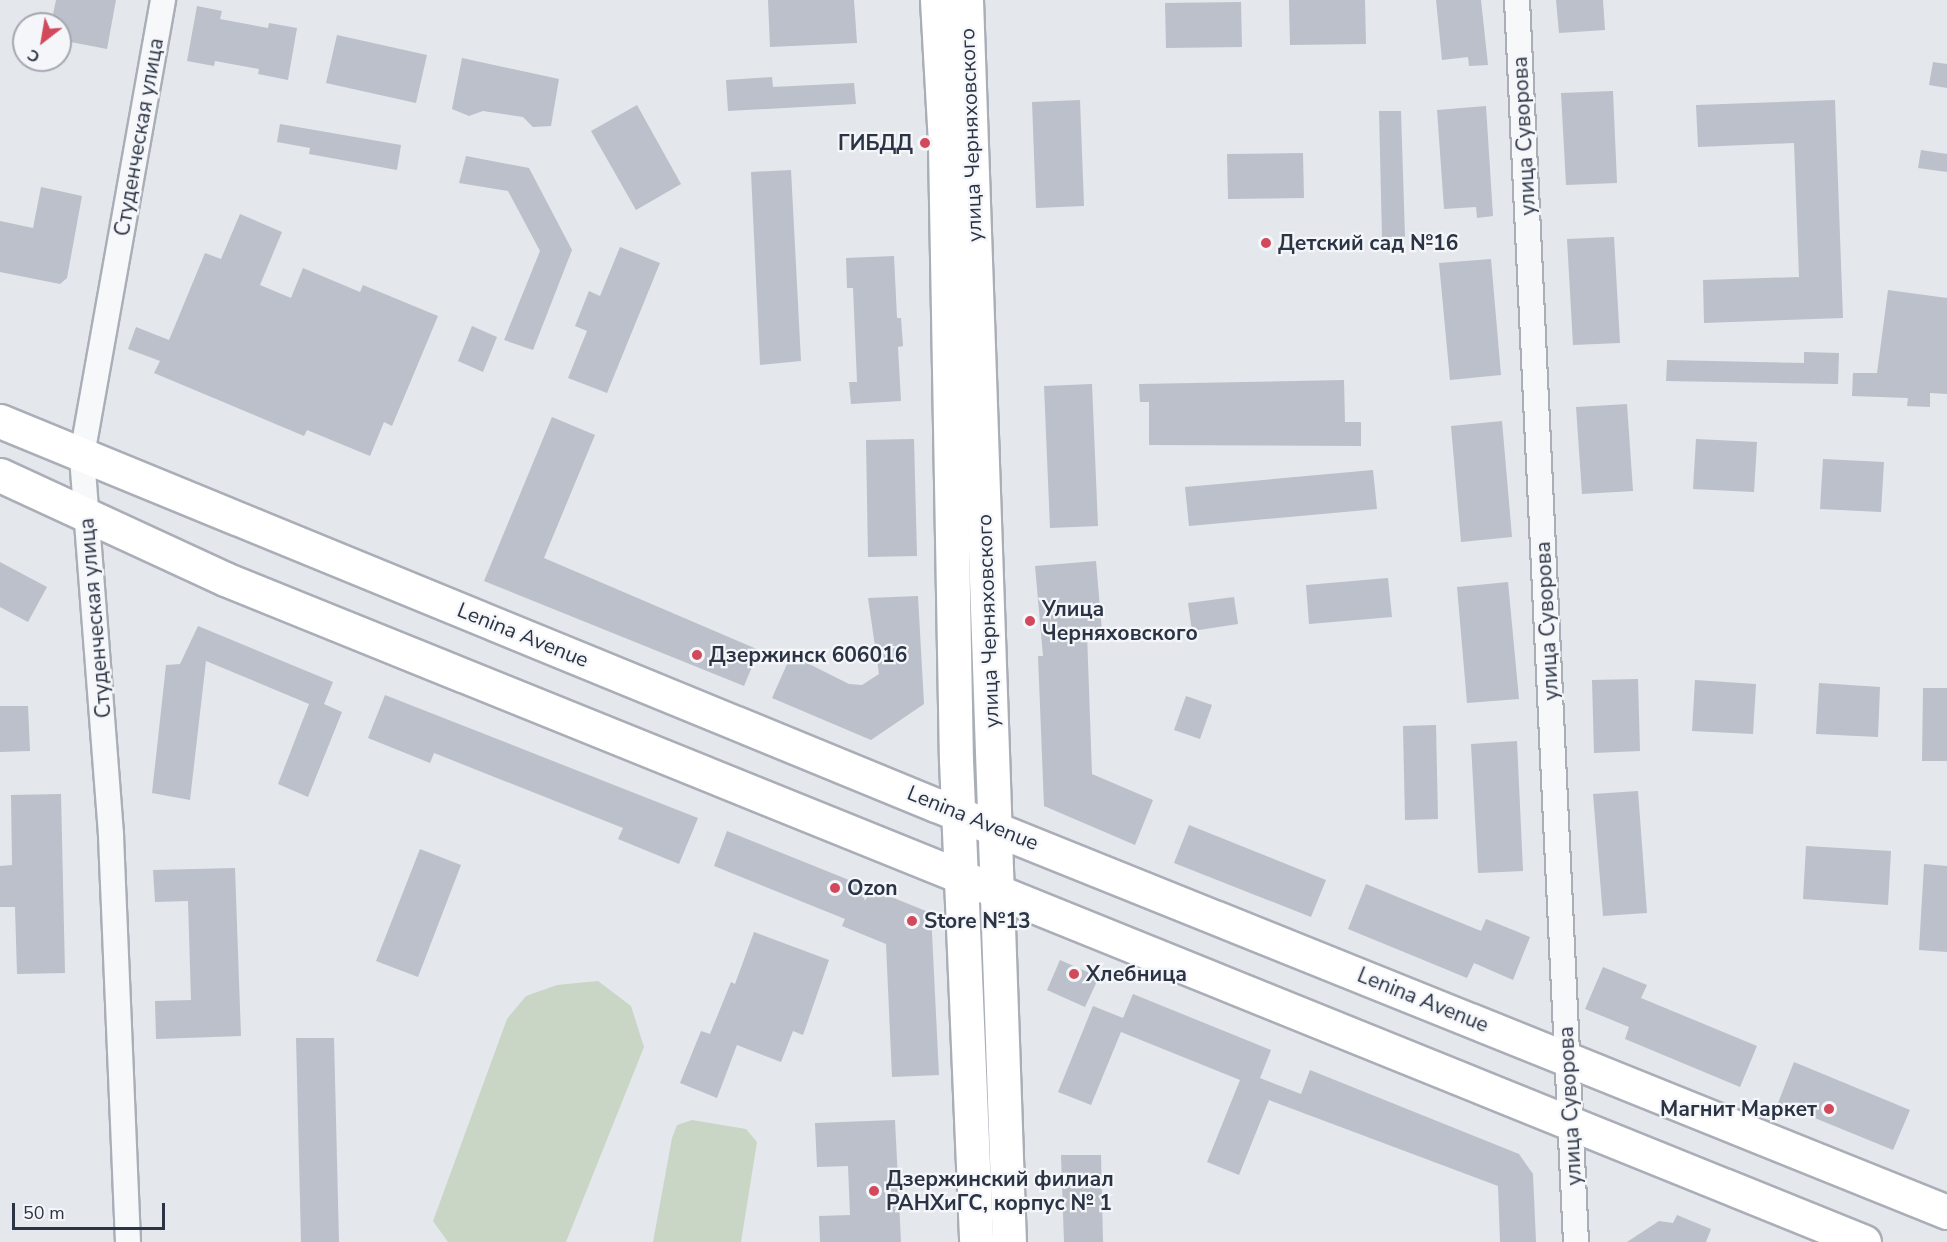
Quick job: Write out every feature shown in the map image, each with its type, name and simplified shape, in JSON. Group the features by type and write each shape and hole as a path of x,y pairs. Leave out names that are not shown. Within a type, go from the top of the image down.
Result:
{"main road":[{"path":"937,0 945,145 958,814 976,1242"},
{"name":"улица Черняховского","path":"966,0 1009,1242"},
{"name":"Lenina Avenue","path":"0,421 958,814 1947,1212"},
{"path":"0,475 88,519 225,579 1864,1242"}],"street":[{"name":"Студенческая улица","path":"128,1242 111,834 82,455 163,0"},
{"name":"улица Суворова","path":"1518,0 1576,1242"}],"green space":[{"path":"598,981 631,1006 644,1047 566,1242 448,1242 433,1221 507,1019 526,996 557,985"},
{"path":"692,1120 746,1129 757,1142 741,1242 653,1242 672,1138 677,1125"}],"building":[{"path":"56,0 116,0 107,49 72,42 72,12 54,12"},
{"path":"768,0 854,0 857,43 770,47"},
{"path":"1289,0 1365,0 1366,44 1290,45"},
{"path":"1436,0 1481,0 1488,65 1469,66 1468,57 1442,60"},
{"path":"1556,0 1603,0 1605,30 1559,33"},
{"path":"1241,2 1242,47 1166,48 1165,3"},
{"path":"197,6 222,11 220,19 268,28 269,23 297,28 288,80 258,74 259,69 215,61 214,66 187,61"},
{"path":"337,35 427,55 416,103 326,83"},
{"path":"462,58 559,79 551,126 533,127 523,117 483,111 469,116 452,109"},
{"path":"1933,62 1947,64 1947,88 1929,85"},
{"path":"772,77 773,87 854,83 856,104 728,111 726,80"},
{"path":"1613,91 1617,183 1566,185 1561,93"},
{"path":"1080,100 1084,206 1036,208 1032,102"},
{"path":"1835,100 1843,318 1704,323 1703,280 1799,277 1794,143 1698,147 1696,105"},
{"path":"637,105 681,184 636,210 591,131"},
{"path":"1486,106 1493,216 1477,218 1476,207 1444,209 1437,110"},
{"path":"1379,111 1401,111 1405,237 1382,237"},
{"path":"280,124 401,145 397,170 309,154 310,148 277,142"},
{"path":"1921,150 1947,154 1947,172 1918,168"},
{"path":"1303,153 1304,198 1228,199 1227,154"},
{"path":"466,156 529,168 572,250 533,350 504,340 540,251 508,191 459,183"},
{"path":"791,170 801,361 760,365 751,172"},
{"path":"41,187 82,196 67,278 60,284 0,272 0,221 33,228"},
{"path":"240,214 282,232 260,285 291,298 303,268 360,292 363,285 438,316 392,426 384,422 370,456 307,430 304,436 154,373 160,361 128,349 136,327 169,340 205,253 221,259"},
{"path":"1614,237 1620,343 1573,345 1567,239"},
{"path":"620,247 660,263 607,393 568,378 587,331 575,326 589,291 600,296"},
{"path":"894,256 897,318 901,318 903,346 898,347 901,401 851,404 849,382 857,382 853,288 847,288 846,258"},
{"path":"1491,259 1501,375 1450,380 1439,263"},
{"path":"1888,290 1947,298 1947,394 1930,393 1930,407 1907,406 1908,398 1852,396 1853,373 1877,373"},
{"path":"472,326 497,337 483,372 458,361"},
{"path":"1804,352 1839,353 1838,384 1666,381 1667,360 1804,363"},
{"path":"1344,380 1345,422 1361,422 1361,446 1149,445 1149,402 1140,402 1139,384"},
{"path":"1092,384 1098,526 1050,528 1044,386"},
{"path":"1627,404 1633,491 1582,494 1576,407"},
{"path":"552,417 595,435 544,558 759,650 744,686 484,581"},
{"path":"1502,421 1512,537 1461,542 1451,426"},
{"path":"914,439 917,556 868,557 866,440"},
{"path":"1696,439 1757,442 1754,492 1693,489"},
{"path":"1823,459 1884,462 1881,512 1820,509"},
{"path":"1373,470 1377,509 1189,526 1185,487"},
{"path":"1096,561 1102,631 1087,633 1092,774 1153,800 1135,845 1044,806 1038,656 1043,656 1035,566"},
{"path":"0,562 47,587 28,622 0,607"},
{"path":"1388,578 1392,617 1309,624 1306,585"},
{"path":"1508,582 1519,699 1467,703 1457,587"},
{"path":"918,596 924,704 871,740 772,698 791,655 849,684 862,685 879,674 868,598"},
{"path":"1234,597 1238,624 1192,631 1188,603"},
{"path":"198,626 333,682 324,704 342,712 308,797 278,784 309,704 206,661 190,800 152,793 166,665 180,664"},
{"path":"1638,679 1640,751 1594,753 1592,680"},
{"path":"1695,680 1756,684 1753,734 1692,731"},
{"path":"1819,683 1880,687 1878,737 1816,734"},
{"path":"1923,688 1947,688 1947,761 1922,761"},
{"path":"385,695 698,818 679,864 618,839 623,828 434,753 430,763 368,738"},
{"path":"1186,696 1212,705 1200,739 1174,730"},
{"path":"0,706 28,706 30,751 0,752"},
{"path":"1436,725 1438,819 1405,820 1403,726"},
{"path":"1517,741 1523,871 1478,873 1471,744"},
{"path":"1638,791 1647,913 1603,916 1593,794"},
{"path":"61,794 65,973 17,974 15,907 0,907 0,866 12,865 11,795"},
{"path":"1189,825 1326,880 1311,917 1174,863"},
{"path":"727,831 931,913 939,1075 892,1077 886,944 842,926 845,919 714,866"},
{"path":"1806,846 1891,851 1888,905 1803,899"},
{"path":"420,849 461,865 418,977 376,961"},
{"path":"1924,864 1947,866 1947,952 1919,950"},
{"path":"235,868 241,1036 156,1039 155,1001 191,1000 188,901 155,902 153,870"},
{"path":"1366,884 1481,931 1486,919 1530,937 1513,980 1474,963 1467,978 1348,929"},
{"path":"754,932 829,960 803,1035 793,1031 781,1062 737,1045 717,1098 680,1083 701,1031 710,1034 731,982 735,984"},
{"path":"1060,960 1099,977 1085,1007 1047,990"},
{"path":"1603,967 1647,985 1641,998 1757,1046 1740,1087 1625,1039 1629,1027 1585,1009"},
{"path":"1133,994 1271,1050 1260,1078 1301,1094 1310,1070 1519,1154 1533,1174 1536,1242 1500,1242 1498,1186 1269,1100 1239,1175 1207,1162 1240,1080 1121,1032 1091,1105 1058,1092 1093,1006 1123,1018"},
{"path":"296,1038 334,1038 339,1242 301,1242"},
{"path":"1794,1062 1910,1110 1893,1150 1778,1103"},
{"name":"Дзержинский филиал РАНХиГС, корпус № 1","path":"895,1120 901,1242 820,1242 819,1216 850,1215 848,1166 817,1167 815,1123"},
{"path":"1061,1155 1101,1155 1103,1242 1064,1242"},
{"path":"1677,1215 1711,1229 1706,1242 1627,1242 1659,1221 1673,1223"}],"place":[{"name":"ГИБДД","path":"925,143"},
{"name":"Детский сад №16","path":"1266,243"},
{"name":"Улица Черняховского","path":"1030,621"},
{"name":"Дзержинск 606016","path":"697,655"},
{"name":"Ozon","path":"835,888"},
{"name":"Store №13","path":"912,921"},
{"name":"Хлебница","path":"1074,974"},
{"name":"Магнит Маркет","path":"1829,1109"},
{"name":"Дзержинский филиал РАНХиГС, корпус № 1","path":"874,1191"}]}
